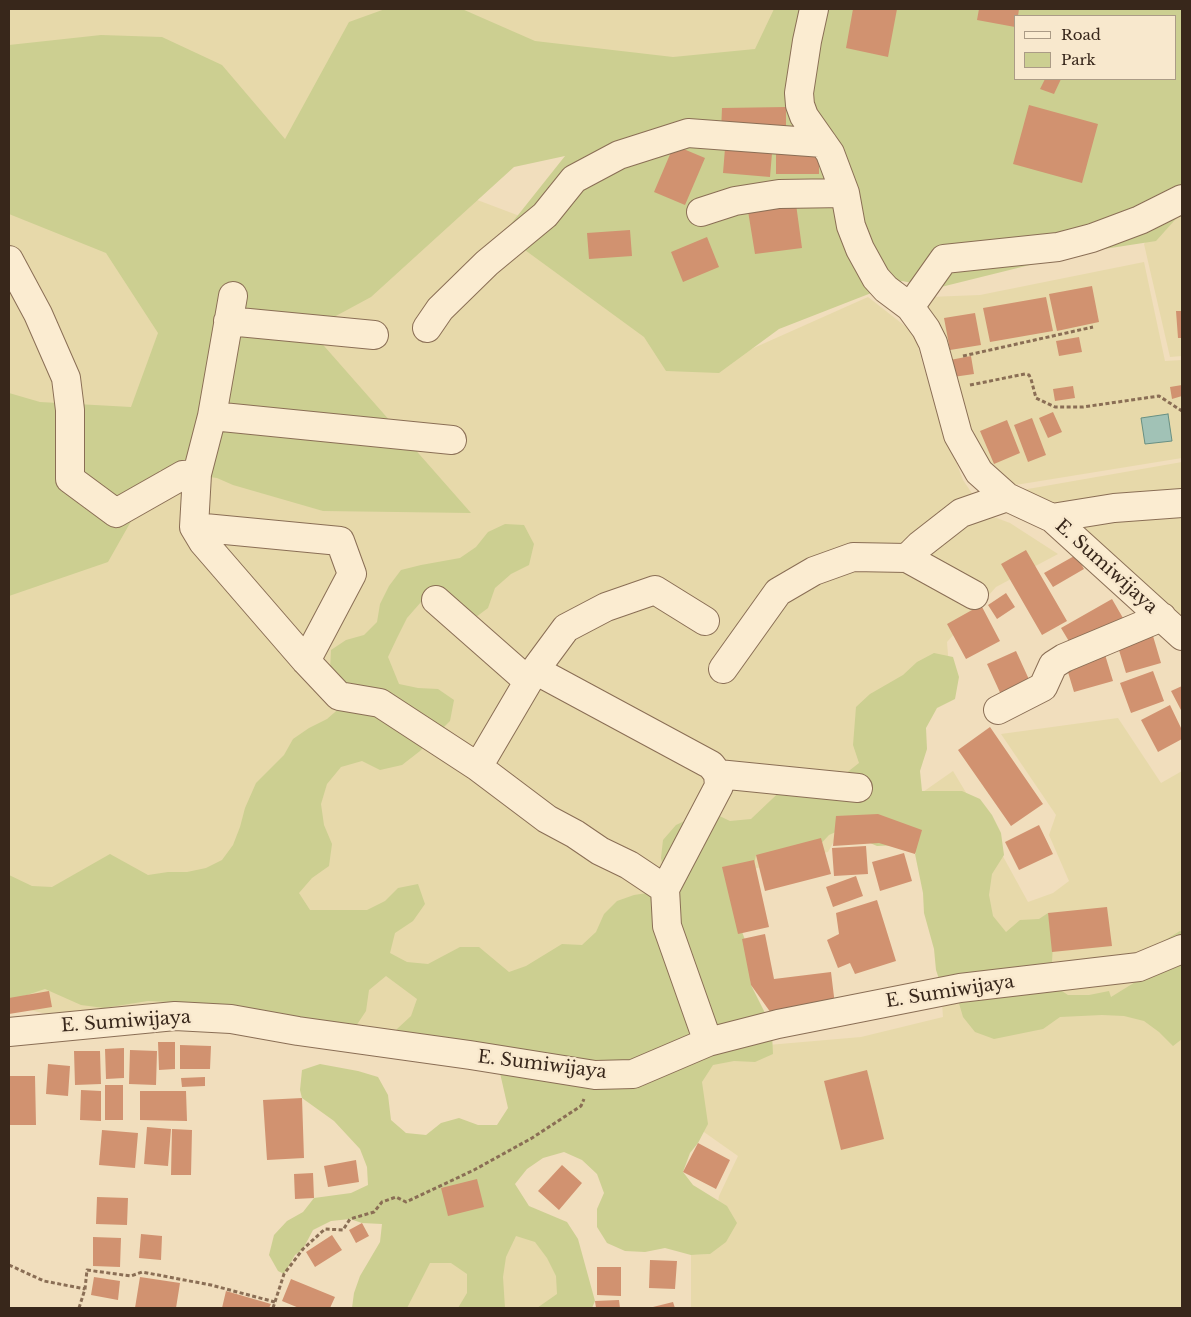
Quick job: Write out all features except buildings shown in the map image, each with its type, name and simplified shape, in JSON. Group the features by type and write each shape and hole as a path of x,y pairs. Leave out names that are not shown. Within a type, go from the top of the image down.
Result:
{"street":[{"name":"E. Sumiwijaya","path":"814,9 799,93 800,105 804,116 830,153 845,193 851,226 864,257 881,283 910,308 926,329 933,343 958,435 974,464 979,472 1006,497 1052,518 1182,636"},
{"path":"427,328 440,309 487,262 545,215 574,179 619,155 688,133 823,143"},
{"path":"700,212 734,201 779,194 845,193"},
{"path":"910,308 944,259 1058,246 1092,238 1140,220 1182,199"},
{"path":"9,260 38,314 66,378 70,410 70,479 116,512 183,475 197,474"},
{"path":"374,334 230,308 212,416 197,474 194,527 203,542 306,661 339,696 380,703 478,767 547,818 600,851 630,865 665,889"},
{"path":"212,416 452,440"},
{"path":"907,558 920,545 962,513 1006,497"},
{"path":"1052,518 1114,508 1182,503"},
{"path":"194,527 340,541 352,574 306,661"},
{"path":"723,669 778,592 814,571 853,557 907,558 974,595"},
{"path":"478,767 532,676 566,628 606,607 655,590 706,621"},
{"path":"436,600 532,676 711,765 718,774 719,786 665,889 667,926 708,1042"},
{"path":"998,710 1043,687 1053,666 1064,658 1162,617"},
{"path":"718,774 858,788"},
{"name":"E. Sumiwijaya","path":"9,1032 175,1016 231,1019 298,1031 595,1075 634,1074 708,1042 778,1024 960,988 1138,967 1182,949"}],"path":[{"path":"938,361 1093,327"},
{"path":"945,390 1025,374 1029,375 1031,379 1036,398 1055,407 1083,407 1159,396 1182,411"},
{"path":"273,1308 284,1274 302,1249 325,1229 343,1230 350,1219 374,1212 382,1202 396,1198 406,1202 474,1170 532,1138 580,1106 595,1075"},
{"path":"9,1265 44,1281 85,1289"},
{"path":"79,1308 85,1289 87,1270 131,1276 142,1272 212,1285 275,1302"}],"shaded area":[{"path":"9,9 824,9 837,73 238,208 9,99"},
{"path":"9,190 189,273 183,416 9,463"},
{"path":"1182,194 1182,356 1170,357 1144,244"},
{"path":"472,198 517,215 648,275 720,363 868,297 914,333 935,406 963,480 986,514 1010,523 1058,554 996,587 947,642 951,693 910,734 840,830 828,852 753,869 710,1050 861,1037 943,1017 933,882 937,851 880,822 953,771 988,829 1028,902 1053,893 1069,881 1049,835 1056,815 1001,734 1118,718 1161,783 1182,771 1182,1308 691,1308 691,1255 710,1254 719,1196 738,1156 694,1125 589,1085 189,1017 80,1022 9,1005 9,584 258,341"},
{"path":"1144,262 1165,361 1182,360 1182,458 997,488 903,298 980,295"},
{"path":"1182,462 1182,629 1005,493"},
{"path":"525,1217 587,1308 396,1308 400,1245"}],"green space":[{"path":"385,9 462,9 535,41 673,57 755,49 774,9 1182,9 1182,212 1156,241 1078,253 937,288 902,281 779,329 719,373 666,371 644,337 503,234 565,156 514,167 371,297 310,330 471,513 323,511 233,485 217,478 160,470 108,562 9,596 9,393 40,402 131,407 158,333 106,253 9,214 9,45 101,35 162,37 222,65 285,139 349,22"},
{"path":"505,524 524,525 534,544 529,565 511,574 495,588 488,608 472,620 440,596 421,602 407,618 388,657 399,684 418,688 438,689 454,700 450,721 420,751 402,765 380,770 362,761 341,767 327,784 321,804 324,825 332,844 329,866 312,878 299,893 310,910 367,910 385,901 398,888 418,884 425,904 413,921 395,933 390,953 407,962 428,964 460,947 479,947 509,972 526,966 562,944 582,945 596,932 604,914 617,901 634,895 654,892 665,877 661,858 663,840 676,825 693,817 711,812 730,821 751,819 790,782 845,774 859,763 853,745 856,707 870,694 903,675 917,662 934,653 953,657 959,677 955,699 937,708 926,728 927,749 920,771 922,791 962,791 980,799 992,815 1001,833 1004,855 992,874 989,895 993,916 1006,932 1020,920 1039,919 1048,913 1053,942 1051,984 1068,995 1089,995 1109,991 1111,997 1145,976 1156,960 1162,942 1180,931 1182,932 1182,1039 1173,1046 1144,1021 1124,1016 1102,1015 1060,1017 1043,1029 994,1039 975,1032 963,1017 958,1000 942,988 936,970 934,949 924,913 923,893 916,853 898,845 877,846 840,830 829,835 814,851 756,855 741,929 748,948 751,985 766,1015 771,1013 773,1054 755,1062 734,1061 713,1065 702,1082 708,1124 698,1143 690,1153 683,1172 693,1185 727,1206 737,1223 726,1242 710,1254 691,1255 665,1248 645,1252 625,1251 607,1243 597,1227 597,1209 604,1193 597,1174 582,1160 564,1152 543,1158 527,1169 515,1184 529,1206 567,1222 578,1239 595,1301 592,1308 537,1308 557,1294 556,1276 547,1258 535,1242 516,1236 506,1257 503,1277 505,1308 458,1308 467,1293 467,1274 451,1263 430,1263 407,1308 352,1308 354,1293 360,1276 380,1242 382,1224 362,1223 350,1219 331,1221 313,1230 303,1249 295,1255 284,1274 278,1271 269,1255 274,1235 287,1221 303,1212 314,1198 351,1193 368,1185 367,1167 360,1149 334,1121 302,1098 300,1090 302,1070 320,1064 378,1077 388,1095 391,1120 406,1133 426,1135 441,1123 459,1118 478,1125 497,1125 508,1108 497,1060 483,1047 462,1040 441,1049 387,1044 397,1029 411,1016 417,999 386,976 369,990 366,1011 354,1029 186,1012 169,1002 148,1001 104,1008 81,1005 45,989 9,1001 9,875 32,886 52,887 110,854 148,875 187,872 206,868 222,860 233,845 245,808 256,783 284,755 293,739 327,719 342,706 330,670 331,650 346,640 364,635 377,622 380,604 389,586 401,570 460,558 476,547 488,532"}],"water":[{"path":"1168,414 1172,441 1145,444 1141,418"}]}
